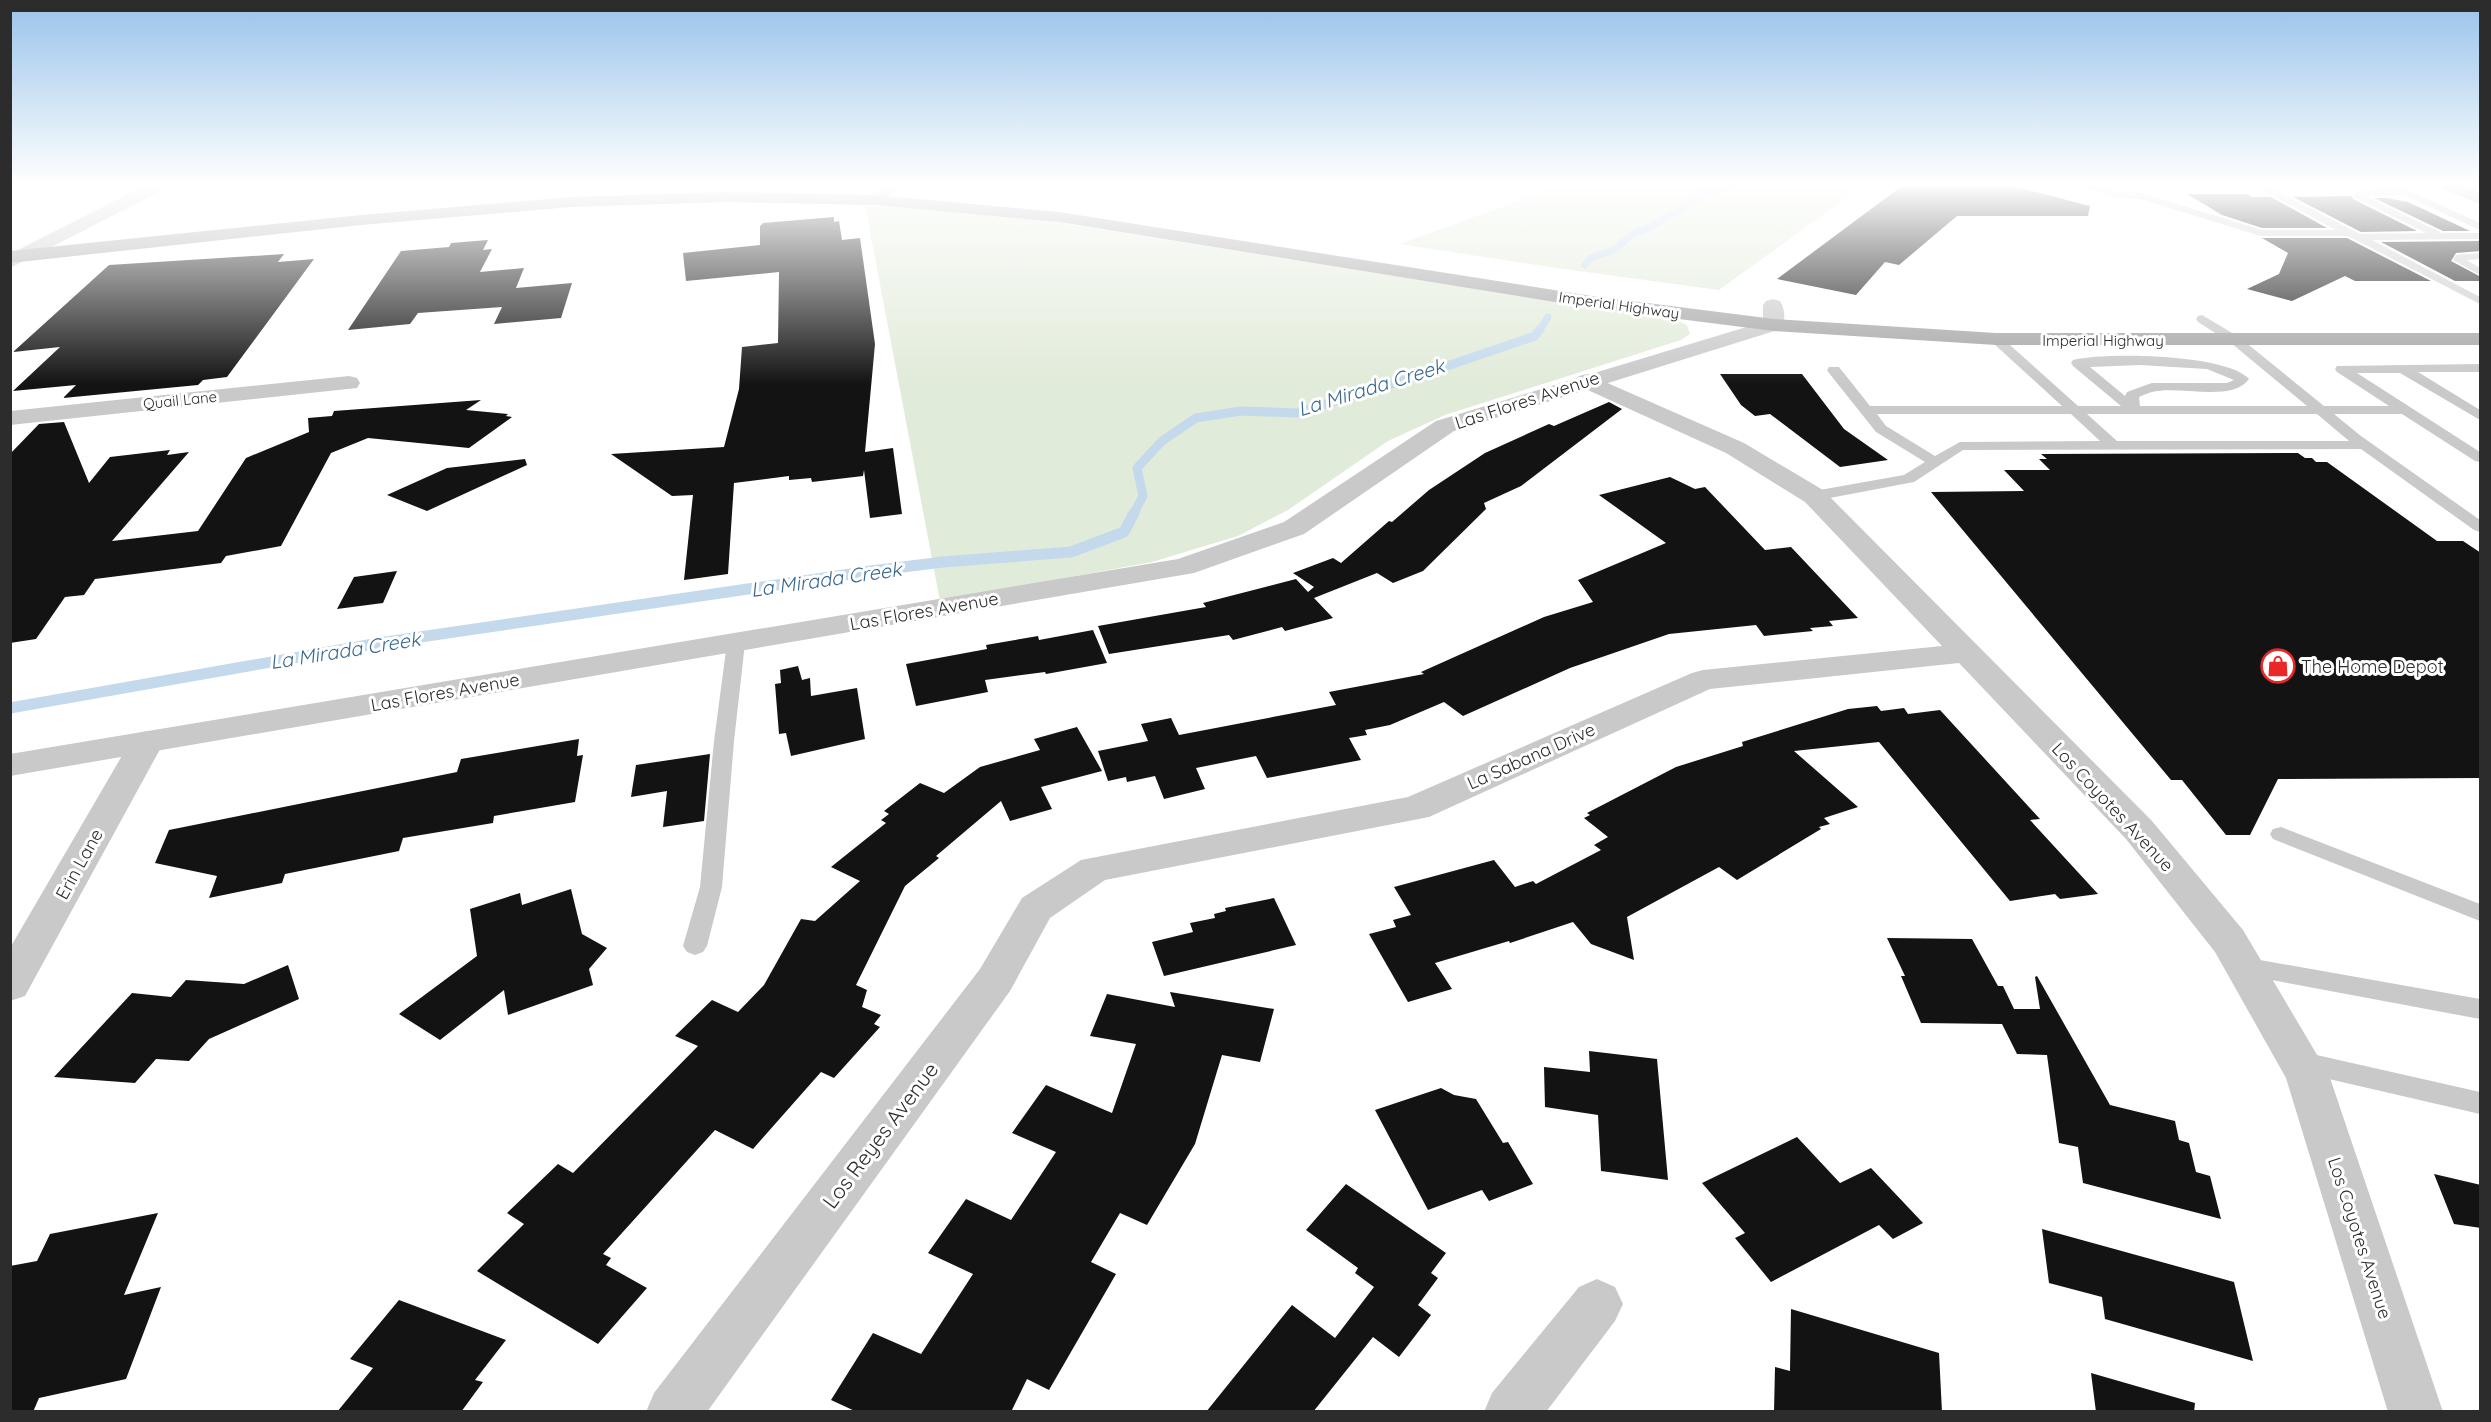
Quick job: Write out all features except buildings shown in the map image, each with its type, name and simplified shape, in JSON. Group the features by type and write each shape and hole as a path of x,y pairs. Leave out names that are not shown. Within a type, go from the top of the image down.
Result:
{"main road":[{"name":"Imperial Highway","path":"13,254 40,251"},
{"name":"Imperial Highway","path":"1274,251 1592,302 1933,315"},
{"name":"Imperial Highway","path":"1608,285 1762,309 1995,339 2236,329 2478,326"},
{"name":"Imperial Highway","path":"2026,319 2202,319 2236,329"}],"street":[{"name":"Las Flores Avenue","path":"10,765 1184,567 1294,528 1445,426 1587,381 1762,309"},
{"name":"Los Coyotes Avenue","path":"1587,381 1735,448 1814,496 2139,830 2229,941 2307,1075 2416,1412"},
{"name":"Quail Lane","path":"10,418 349,383"},
{"name":"La Sabana Drive","path":"1094,869 1416,808 1703,680 1967,653"},
{"name":"Erin Lane","path":"10,985 147,742"},
{"name":"Los Reyes Avenue","path":"673,1412 995,980 1036,908 1094,869"},
{"path":"1512,1412 1597,1304"}],"lane":[{"path":"2376,251 2478,326"},
{"path":"2481,256 2460,257 2459,260 2481,272"},
{"path":"2236,329 2321,410 2364,445 2481,527"},
{"path":"1995,339 2114,445"},
{"path":"2078,363 2200,363 2234,373 2242,379 2239,383 2228,387 2152,387 2132,395 2134,410 2078,363"},
{"path":"2402,368 2481,416"},
{"path":"2481,368 2342,369 2481,458"},
{"path":"1834,370 1881,429 1935,462"},
{"path":"1866,410 2405,410"},
{"path":"1814,496 1909,479 1960,446 2364,445"},
{"path":"2452,507 2481,507"},
{"path":"695,946 711,887 724,741 736,643"},
{"path":"2281,834 2481,913"},
{"path":"2244,966 2481,1009"},
{"path":"2299,1062 2481,1103"}],"green space":[{"path":"874,251 1239,251 1678,321 1687,325 1690,334 1681,340 1445,415 1388,441 1288,510 1238,536 1152,562 940,601"},
{"path":"1448,251 1772,251 1719,290"}],"waterway":[{"name":"La Mirada Creek","path":"1585,265 1590,258 1610,251"},
{"name":"La Mirada Creek","path":"1539,331 1548,317"},
{"name":"La Mirada Creek","path":"1133,515 1143,496 1137,468 1162,441 1196,418 1241,411 1296,413 1415,377 1535,336 1540,329"},
{"name":"La Mirada Creek","path":"10,708 379,643 871,571 943,562 1071,552 1124,532 1134,513"}],"place":[{"name":"The Home Depot","path":"2278,666"}]}
